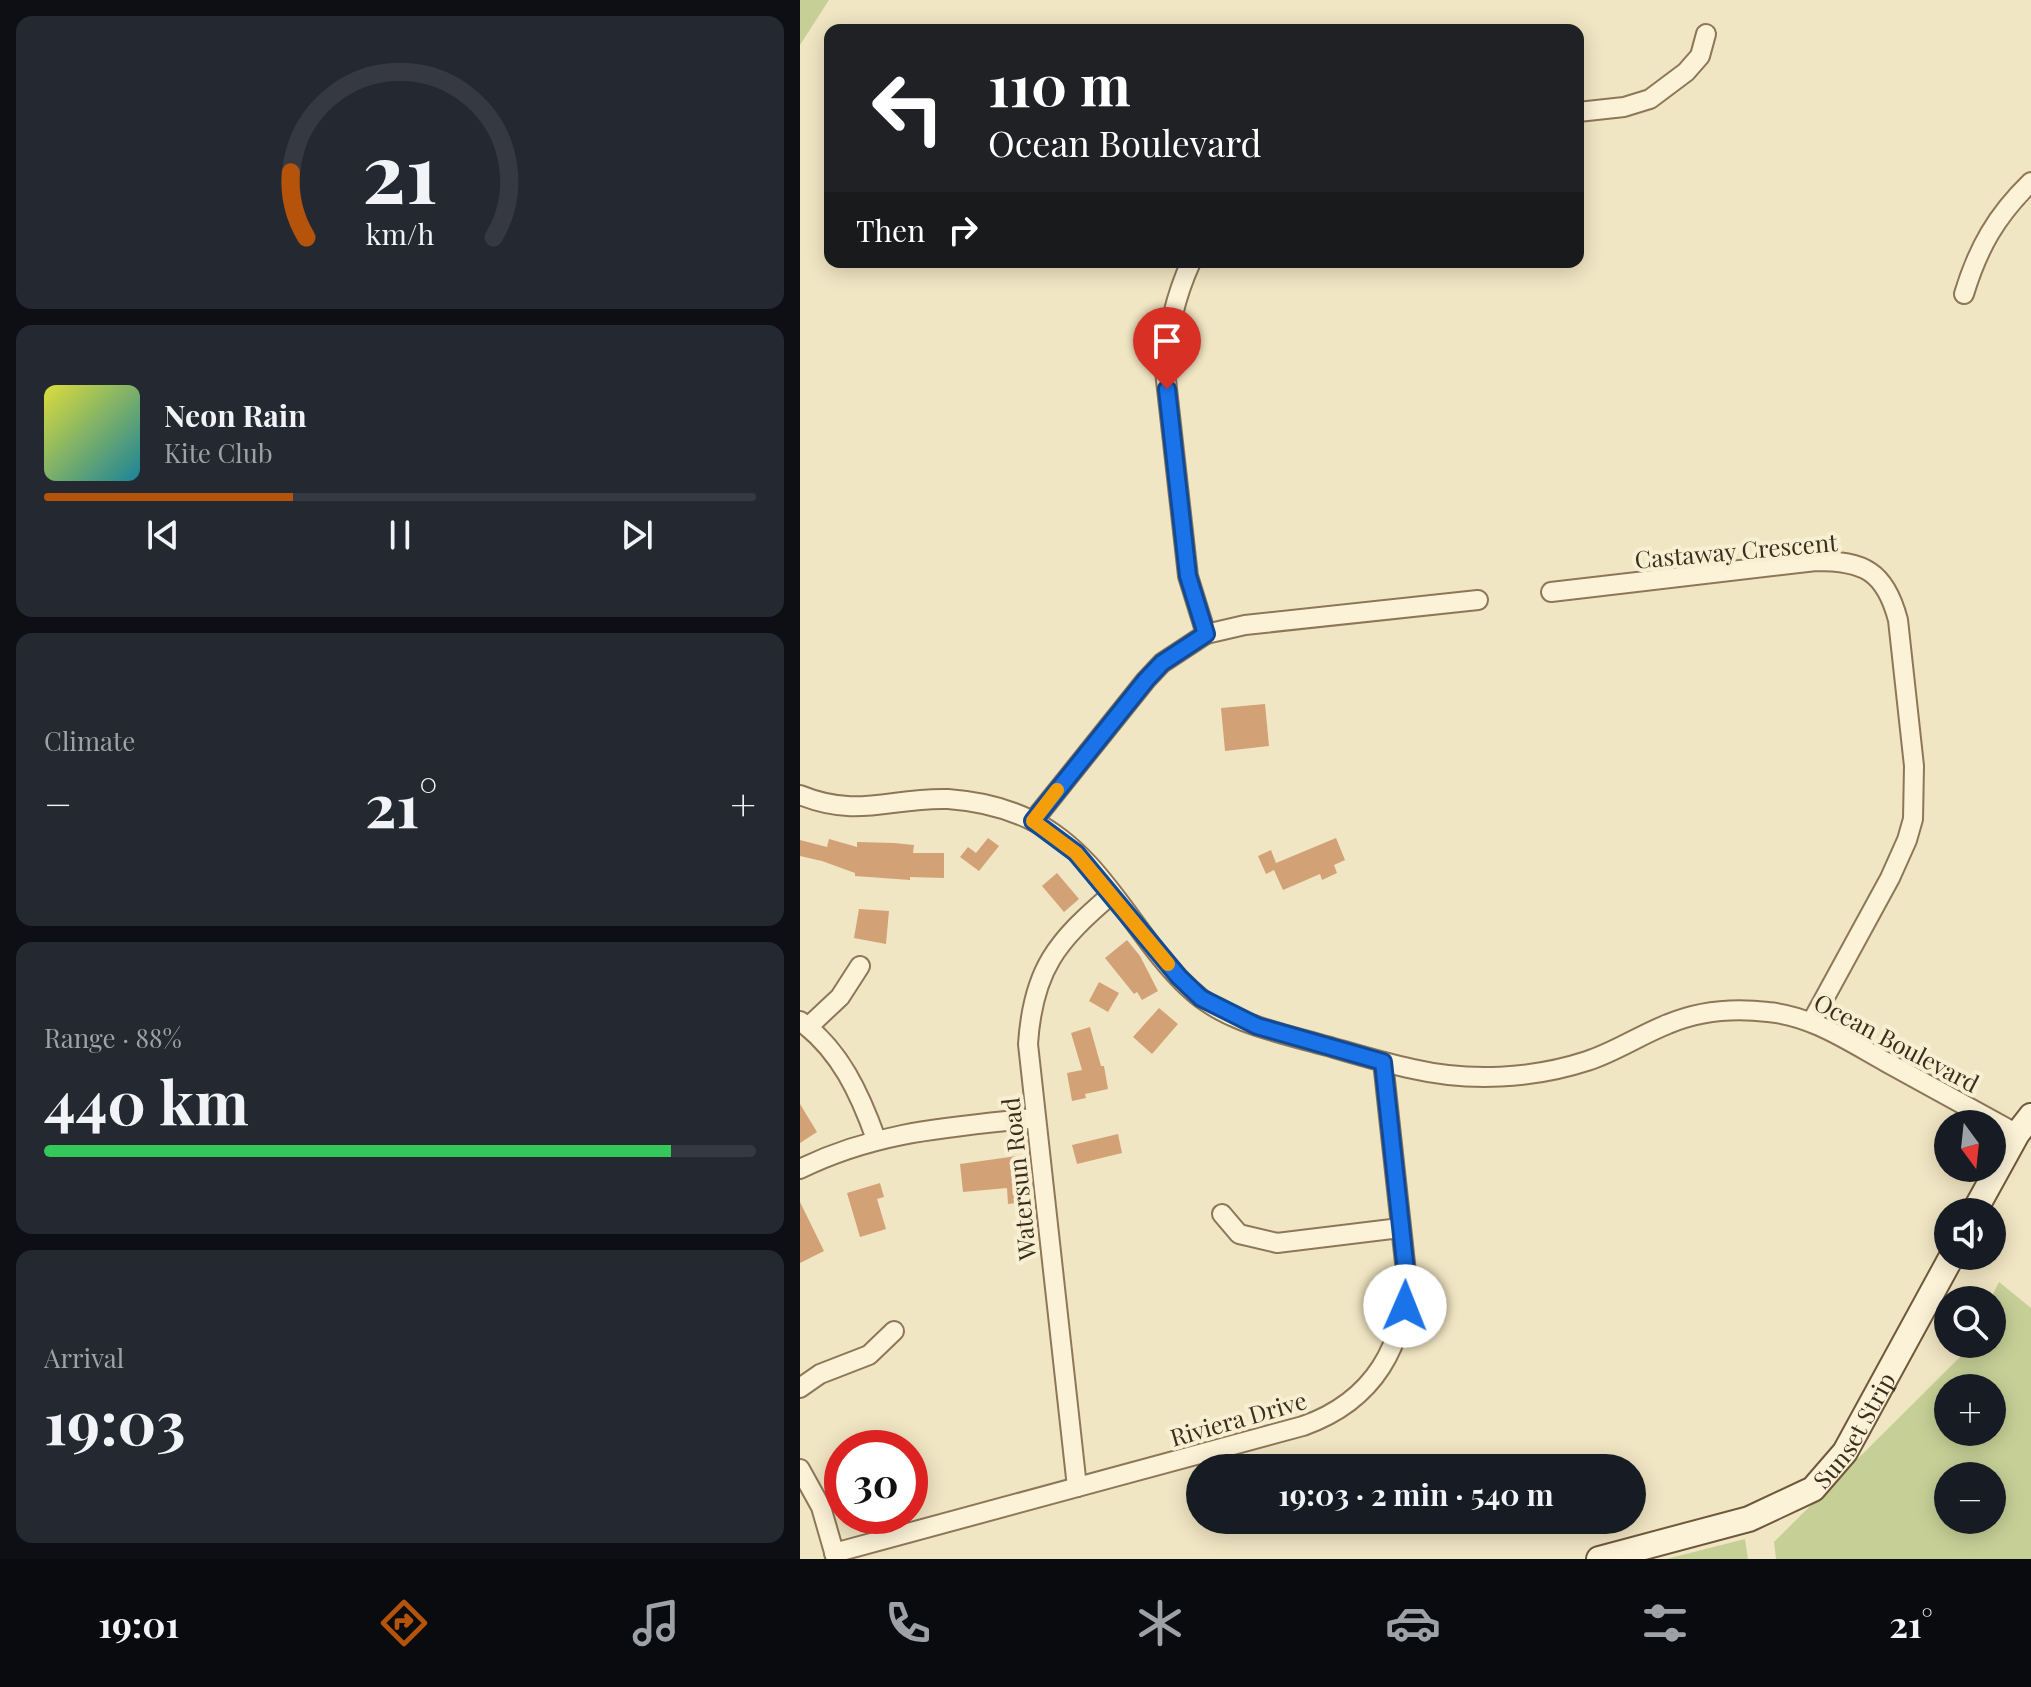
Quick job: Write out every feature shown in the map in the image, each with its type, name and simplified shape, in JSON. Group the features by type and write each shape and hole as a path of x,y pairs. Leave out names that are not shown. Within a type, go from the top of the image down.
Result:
{"street":[{"path":"1584,111 1624,107 1650,99 1700,56 1706,34"},
{"path":"1964,294 1975,259 1992,227 2031,182"},
{"path":"1188,268 1173,313 1165,371 1188,576 1206,634"},
{"name":"Castaway Crescent","path":"1551,592 1816,561 1846,561 1866,568 1882,581 1892,599 1898,620 1914,766 1913,819 1890,878 1812,1021"},
{"path":"1033,821 1146,680 1162,663 1206,634 1245,625 1478,600"},
{"name":"Ocean Boulevard","path":"800,795 848,807 946,799 994,807 1033,821 1076,853 1179,977 1201,998 1257,1026 1383,1062 1439,1075 1533,1073 1588,1061 1666,1024 1691,1016 1744,1010 1812,1021 2024,1125"},
{"name":"Watersun Road","path":"1077,1487 1028,1044 1032,1005 1047,964 1069,932 1112,894"},
{"path":"860,966 840,997 804,1024 823,1042 849,1077 863,1103 876,1139"},
{"name":"Riviera Drive","path":"835,1556 1303,1426 1339,1411 1366,1388 1395,1340 1406,1290 1383,1062"},
{"path":"800,1169 876,1139 931,1129 1035,1118"},
{"path":"1982,1198 2024,1125"},
{"path":"1222,1214 1239,1234 1277,1243 1400,1228"},
{"name":"Sunset Strip","path":"1599,1559 1749,1519 1813,1489 1845,1452 1944,1270"},
{"path":"800,1388 820,1374 869,1355 894,1331"},
{"path":"800,1469 821,1507 835,1556"}],"green space":[{"path":"800,0 829,0 800,45"},
{"path":"2006,1288 2031,1308 2031,1559 1776,1559 1774,1542 1934,1383 1934,1446 2006,1446 2006,1374 1943,1374 1959,1358 2006,1358"},
{"path":"1745,1539 1748,1559 1666,1559"}],"building":[{"path":"1265,704 1269,746 1225,751 1221,708"},
{"path":"988,838 999,846 979,871 960,857 968,847 976,853"},
{"path":"1336,838 1345,860 1334,865 1337,873 1322,880 1320,874 1283,890 1274,870 1266,874 1258,856 1271,850 1276,863"},
{"path":"829,839 857,847 857,842 894,843 914,845 913,853 944,853 944,878 910,877 910,880 855,876 855,873 822,861 800,856 800,840 827,847"},
{"path":"1057,873 1079,899 1064,912 1042,886"},
{"path":"859,909 889,911 886,944 854,938"},
{"path":"1127,940 1140,956 1158,991 1142,1000 1105,958"},
{"path":"1099,982 1119,993 1108,1012 1089,1001"},
{"path":"1159,1008 1178,1024 1152,1054 1133,1037"},
{"path":"1090,1027 1101,1066 1104,1066 1108,1089 1085,1094 1086,1098 1072,1101 1067,1073 1082,1070 1071,1033"},
{"path":"800,1104 817,1132 800,1143"},
{"path":"1118,1134 1122,1153 1077,1164 1072,1145"},
{"path":"1017,1156 1018,1163 1026,1163 1030,1201 1008,1204 1007,1188 963,1192 960,1164"},
{"path":"880,1183 884,1197 877,1199 886,1229 860,1237 847,1193"},
{"path":"800,1202 824,1251 800,1263"}],"slow traffic":[{"path":"1057,790 1033,821 1076,853 1168,964"}],"route":[{"path":"1167,389 1188,576 1206,634 1162,663 1146,680 1033,821 1076,853 1189,989 1201,998 1257,1026 1383,1062 1406,1272 1405,1306"}]}
